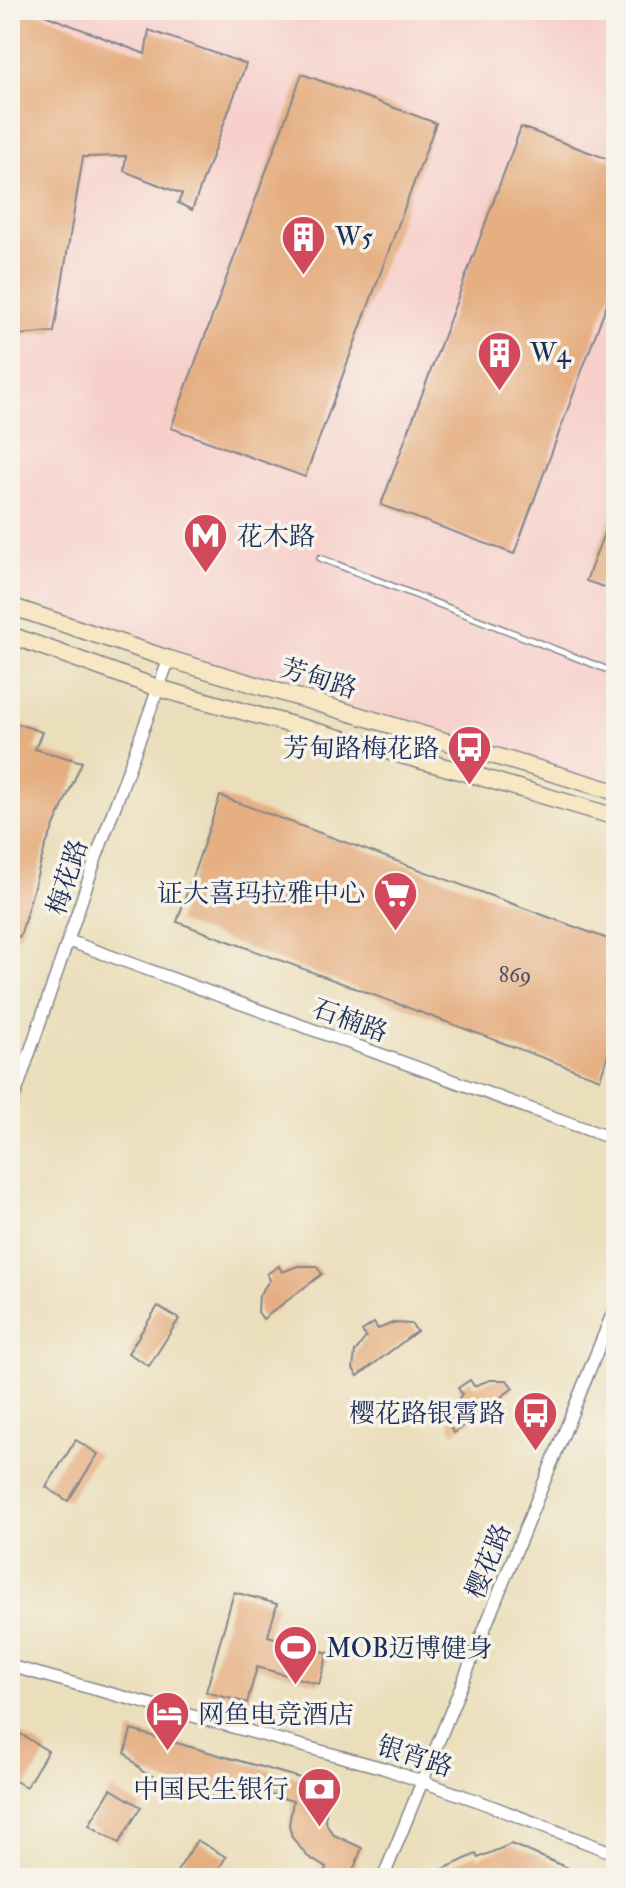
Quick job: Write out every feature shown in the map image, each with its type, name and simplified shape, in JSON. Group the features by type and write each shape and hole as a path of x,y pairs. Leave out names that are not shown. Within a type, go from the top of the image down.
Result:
{"main road":[{"name":"芳甸路","path":"10,606 169,659 616,792"},
{"name":"芳甸路","path":"10,635 158,688 616,817"}],"street":[{"name":"梅花路","path":"10,1110 169,659"},
{"name":"石楠路","path":"69,941 616,1140"},
{"name":"樱花路","path":"383,1878 616,1305"},
{"name":"银宵路","path":"10,1666 423,1780 616,1854"}],"lane":[{"path":"320,558 616,673"}],"shaded area":[{"path":"10,10 616,10 616,789 553,772 10,593"}],"building":[{"path":"10,10 32,10 145,54 149,30 246,64 192,210 178,203 182,194 124,171 126,156 83,157 54,332 19,335 10,334"},
{"name":"W5","path":"302,74 436,123 305,477 171,428"},
{"name":"W4","path":"521,127 616,162 616,279 514,554 381,505"},
{"path":"616,504 616,591 586,581"},
{"path":"10,721 42,732 35,749 82,762 45,847 20,937 10,933"},
{"name":"证大喜玛拉雅中心","path":"220,796 616,942 616,1029 600,1079 177,922"},
{"path":"279,1266 282,1272 298,1266 316,1266 322,1274 263,1319 258,1312 259,1295 270,1280 267,1274"},
{"path":"158,1306 179,1319 149,1366 128,1353"},
{"path":"374,1323 378,1329 393,1323 411,1324 417,1331 358,1376 353,1369 355,1352 366,1337 362,1331"},
{"path":"470,1380 474,1386 490,1380 507,1380 513,1388 454,1433 449,1426 451,1409 462,1394 458,1388"},
{"path":"76,1440 98,1454 68,1501 46,1487"},
{"path":"234,1592 277,1604 268,1636 328,1653 319,1684 257,1667 247,1703 206,1692"},
{"path":"131,1730 335,1788 325,1819 328,1827 334,1835 362,1848 350,1878 322,1878 326,1868 307,1856 292,1837 289,1825 293,1801 261,1792 246,1797 220,1799 168,1783 143,1772 125,1753"},
{"path":"19,1733 48,1751 26,1787 10,1778 10,1749"},
{"path":"111,1789 141,1807 119,1843 89,1825"},
{"path":"197,1840 226,1857 213,1878 173,1878"},
{"path":"511,1844 592,1878 518,1878 505,1873 492,1878 424,1878 476,1854 478,1858"}],"place":[{"name":"W5","path":"304,276"},
{"name":"W4","path":"499,392"},
{"name":"花木路","path":"206,575"},
{"name":"芳甸路梅花路","path":"470,787"},
{"name":"证大喜玛拉雅中心","path":"396,932"},
{"name":"樱花路银霄路","path":"536,1452"},
{"name":"MOB迈博健身","path":"295,1687"},
{"name":"网鱼电竞酒店","path":"167,1753"},
{"name":"中国民生银行","path":"320,1828"}]}
